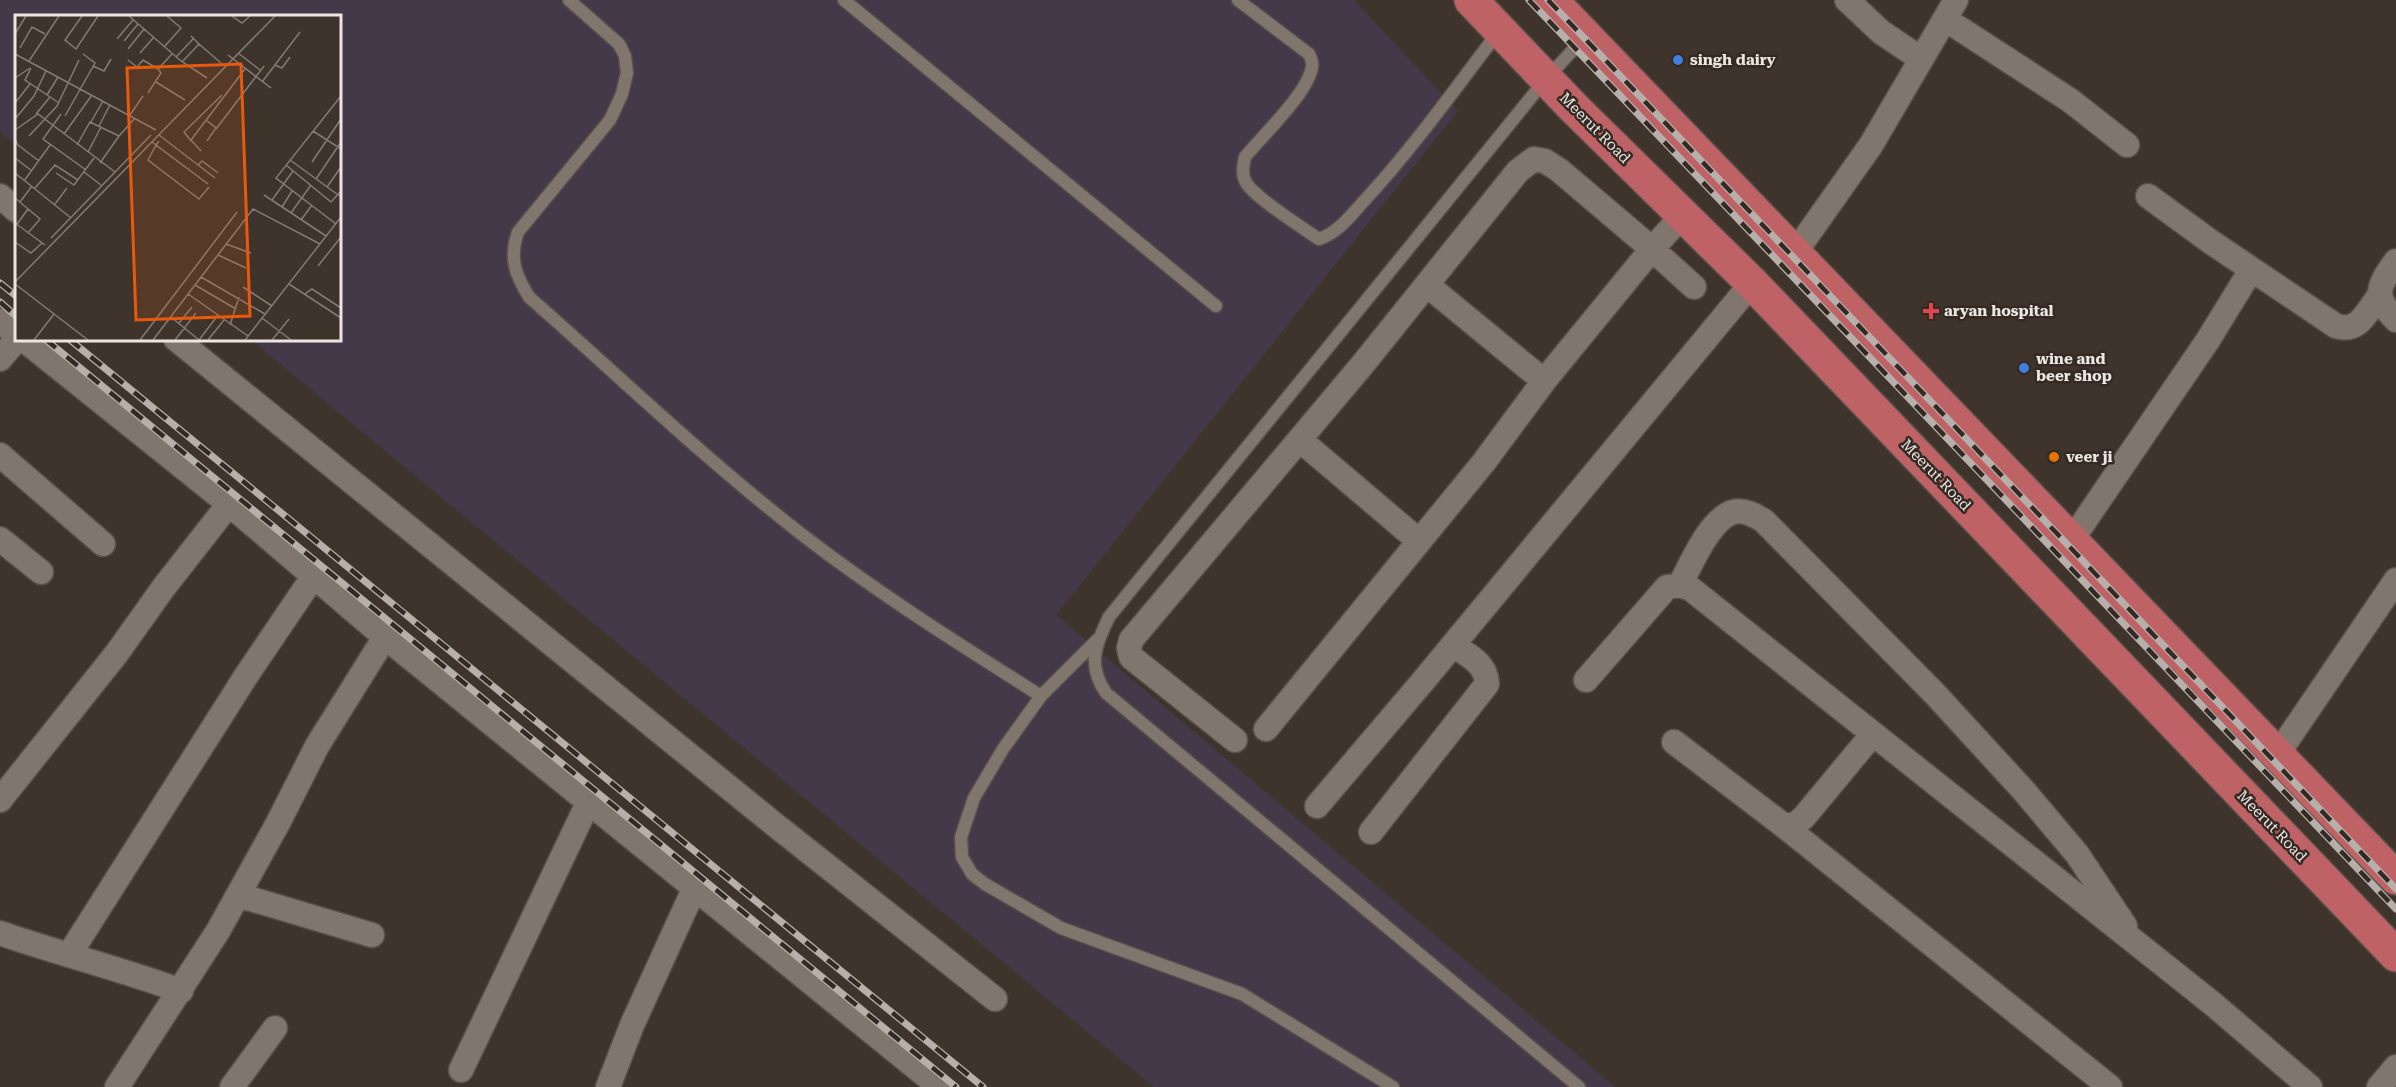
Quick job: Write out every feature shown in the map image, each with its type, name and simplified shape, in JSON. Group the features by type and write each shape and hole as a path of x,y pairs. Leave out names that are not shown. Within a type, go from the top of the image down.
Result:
{"highway":[{"name":"Meerut Road","path":"1471,0 1546,79 1752,283 2396,955"},
{"path":"1551,0 2396,878"}],"street":[{"path":"1847,0 1881,32 1921,59"},
{"path":"1794,254 1871,145 1950,9 2127,146"},
{"path":"1235,740 1131,657 1129,648 1136,632 1300,440 1518,171 1534,159 1545,161 1559,170 1695,286"},
{"path":"0,196 15,209"},
{"path":"2148,196 2251,270 2336,326 2347,329 2355,327 2379,296 2381,282 2396,261"},
{"path":"1266,729 1484,462 1544,381 1627,276 1683,215"},
{"path":"2071,542 2208,340 2251,270"},
{"path":"1317,806 1752,283"},
{"path":"1426,285 1544,381"},
{"path":"2379,296 2385,309 2396,320"},
{"path":"0,321 15,333"},
{"path":"0,359 16,340"},
{"path":"24,340 229,504 385,637 940,1087"},
{"path":"177,340 756,809 995,999"},
{"path":"1300,440 1419,541"},
{"path":"0,455 103,544"},
{"path":"0,800 8,774 117,653 164,587 229,504"},
{"path":"1680,585 1709,534 1721,518 1735,511 1750,512 1764,521 1935,694 2024,791 2077,854 2138,946"},
{"path":"0,539 41,572"},
{"path":"69,955 246,676 313,577"},
{"path":"2277,755 2396,580"},
{"path":"1586,680 1667,587 1680,585 1691,589 2213,1005 2310,1087"},
{"path":"117,1087 181,991 278,823 317,746 385,637"},
{"path":"1371,832 1487,684 1486,674 1480,663 1453,645"},
{"path":"1784,825 1795,825 1804,817 1872,735"},
{"path":"1674,742 1784,825 2110,1087"},
{"path":"461,1070 588,801"},
{"path":"608,1087 632,1025 695,887"},
{"path":"238,895 372,935"},
{"path":"0,933 133,973 181,991"},
{"path":"232,1087 275,1028"},
{"path":"2379,1087 2396,1067"}],"lane":[{"path":"569,0 619,44 625,56 627,73 622,94 610,120 518,232 513,246 514,264 519,281 529,297 710,460 801,534 920,618 1041,696"},
{"path":"844,0 1216,306"},
{"path":"1238,0 1309,54 1313,64 1301,92 1245,157 1242,170 1246,184 1319,239 1329,236 1342,224 1394,168 1500,30"},
{"path":"1579,1087 1106,693 1097,679 1093,664 1099,638 1109,617 1546,79 1586,36"},
{"path":"1099,638 1041,696 1003,749 974,798 961,837 962,857 972,874 985,884 1061,928 1242,994 1393,1087"}],"shaded area":[{"path":"0,0 1354,0 1458,111 1056,615 1615,1087 1154,1087 251,340 340,340 340,15 15,15 15,144 0,132"}],"railway":[{"path":"1529,0 2396,909"},
{"path":"1548,0 2396,889"},
{"path":"0,283 15,295"},
{"path":"0,302 15,315"},
{"path":"46,340 956,1087"},
{"path":"70,340 983,1087"}],"place":[{"name":"singh dairy","path":"1678,60"},
{"name":"aryan hospital","path":"1931,311"},
{"name":"wine and beer shop","path":"2024,368"},
{"name":"veer ji","path":"2054,457"}]}
